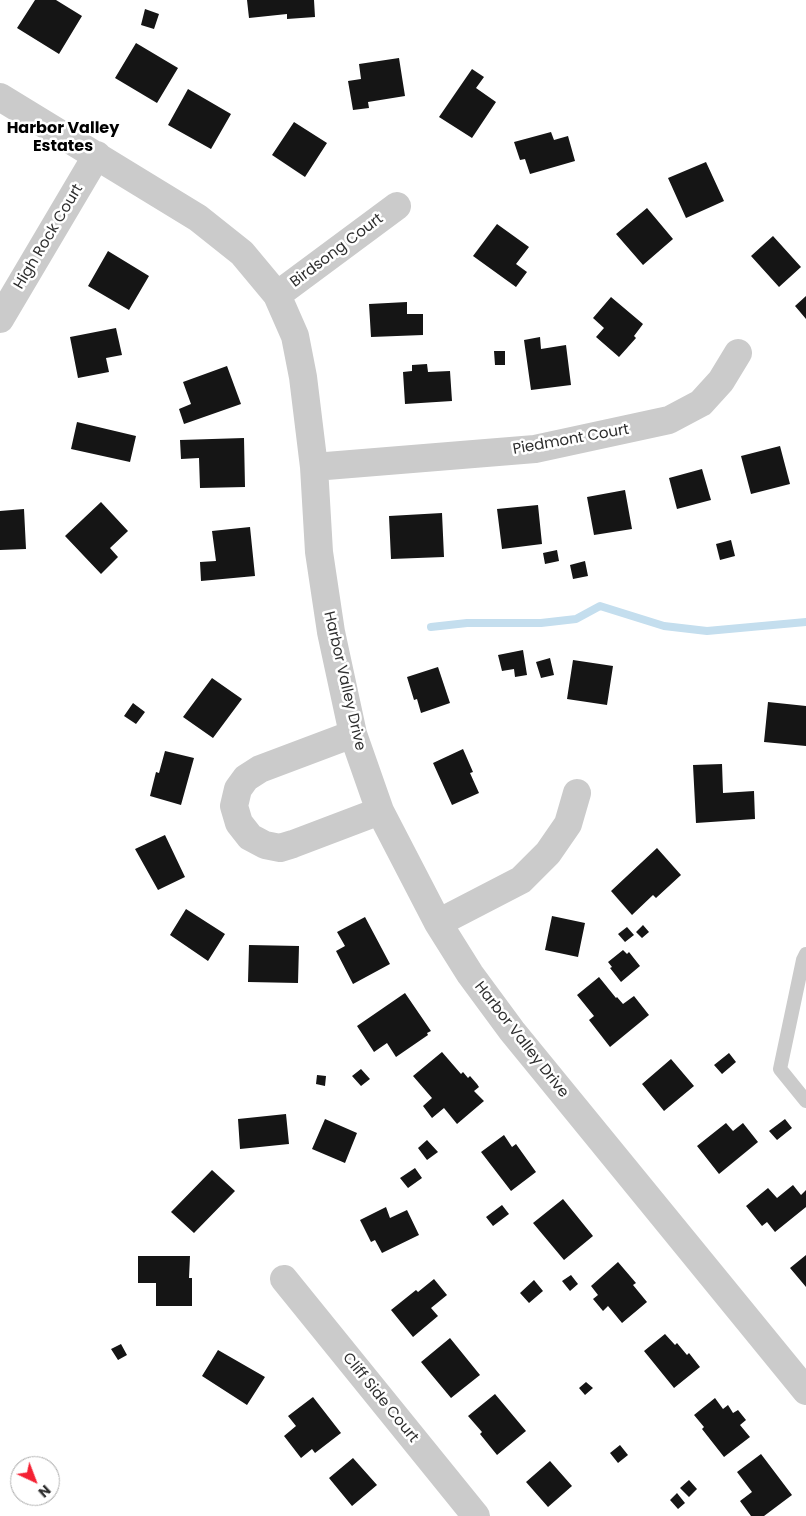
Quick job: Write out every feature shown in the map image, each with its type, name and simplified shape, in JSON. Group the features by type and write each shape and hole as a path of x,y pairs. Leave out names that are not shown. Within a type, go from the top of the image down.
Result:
{"street":[{"name":"Harbor Valley Drive","path":"0,97 98,155 198,218 242,253 277,296 295,336 303,377 314,467 319,552 330,632 353,734 380,811 438,923 470,974 512,1031 806,1392"},
{"name":"High Rock Court","path":"0,319 98,155"},
{"name":"Birdsong Court","path":"277,296 397,206"},
{"name":"Piedmont Court","path":"314,467 535,449 669,420 701,402 721,381 738,353"},
{"path":"353,734 260,769 246,778 238,789 234,806 239,822 250,837 265,845 280,848 380,811"},
{"path":"438,923 521,880 548,853 568,824 577,793"},
{"name":"Cliff Side Court","path":"284,1279 476,1516"}],"lane":[{"path":"806,954 803,960 780,1069 806,1101"}],"building":[{"path":"35,0 56,0 82,16 59,54 17,28"},
{"path":"247,0 314,0 315,17 287,19 287,14 249,18"},
{"path":"145,9 159,14 154,29 141,25"},
{"path":"136,43 178,68 157,103 115,78"},
{"path":"399,58 405,96 368,102 369,108 353,110 348,81 361,79 359,64"},
{"path":"472,69 484,77 476,88 496,102 472,138 439,117"},
{"path":"188,89 231,114 211,149 168,125"},
{"path":"294,122 327,143 305,177 272,155"},
{"path":"551,132 554,140 568,136 575,161 530,174 525,159 520,160 514,142"},
{"path":"706,162 724,201 686,218 668,178"},
{"path":"647,208 673,239 643,265 616,234"},
{"path":"497,224 529,247 516,264 527,272 516,287 473,256"},
{"path":"773,236 801,267 779,287 751,256"},
{"path":"108,251 149,276 129,310 88,286"},
{"path":"806,296 806,319 795,306"},
{"path":"611,297 643,324 634,336 636,338 619,357 596,337 604,328 593,318"},
{"path":"407,302 407,314 423,314 423,335 371,337 369,304"},
{"path":"116,328 122,355 106,358 109,372 78,378 70,337"},
{"path":"540,337 541,349 566,345 571,385 531,390 524,340"},
{"path":"494,351 505,351 505,365 495,365"},
{"path":"427,364 428,372 450,371 452,401 405,404 403,372 412,371 412,365"},
{"path":"227,366 241,404 184,424 179,409 191,404 183,382"},
{"path":"77,422 136,436 130,462 71,449"},
{"path":"244,438 245,487 200,488 199,458 181,459 180,440"},
{"path":"780,446 790,484 751,494 741,456"},
{"path":"702,469 711,500 677,509 669,478"},
{"path":"625,490 632,529 594,535 587,497"},
{"path":"101,502 128,531 110,548 118,557 101,574 65,536"},
{"path":"538,505 542,544 502,549 497,509"},
{"path":"24,509 26,549 0,550 0,511"},
{"path":"442,513 444,557 391,559 389,516"},
{"path":"250,527 255,576 201,581 200,562 216,561 212,531"},
{"path":"731,540 735,556 720,560 716,544"},
{"path":"557,550 559,561 545,564 543,553"},
{"path":"585,561 588,576 573,579 570,565"},
{"path":"523,650 527,675 515,677 514,669 502,671 498,655"},
{"path":"550,658 554,675 541,678 536,662"},
{"path":"573,660 613,666 607,705 567,699"},
{"path":"438,667 450,703 421,713 417,699 414,700 407,677"},
{"path":"212,678 242,699 213,738 183,717"},
{"path":"768,702 806,706 806,746 764,742"},
{"path":"133,703 145,712 136,724 124,716"},
{"path":"463,749 473,772 470,773 479,793 452,805 433,763"},
{"path":"165,751 194,758 181,805 150,796 156,772 159,773"},
{"path":"722,764 723,793 754,791 755,819 696,823 693,765"},
{"path":"165,835 185,877 158,890 135,849"},
{"path":"657,848 681,875 656,898 653,895 632,915 611,891"},
{"path":"186,909 225,934 208,961 170,935"},
{"path":"552,916 585,923 578,957 545,950"},
{"path":"365,917 390,964 353,984 336,951 345,946 337,932"},
{"path":"643,925 649,932 642,938 636,932"},
{"path":"627,927 634,935 625,942 618,934"},
{"path":"249,945 299,946 298,983 248,982"},
{"path":"623,950 627,954 629,952 640,966 621,982 610,968 612,967 608,962"},
{"path":"599,977 623,1004 634,996 649,1015 610,1047 589,1020 594,1016 577,995"},
{"path":"405,993 431,1031 396,1057 387,1043 374,1052 357,1026"},
{"path":"442,1052 461,1074 463,1072 468,1078 470,1076 477,1084 479,1087 474,1091 484,1101 457,1124 444,1108 432,1118 423,1106 432,1098 413,1076"},
{"path":"729,1053 736,1062 722,1074 714,1065"},
{"path":"671,1059 694,1086 664,1111 642,1084"},
{"path":"361,1069 370,1079 361,1086 352,1076"},
{"path":"317,1075 326,1076 325,1086 316,1084"},
{"path":"286,1114 289,1144 240,1149 238,1119"},
{"path":"325,1119 357,1133 345,1163 312,1149"},
{"path":"785,1119 792,1128 777,1140 769,1131"},
{"path":"726,1123 733,1131 743,1123 758,1142 719,1174 697,1146"},
{"path":"504,1135 512,1147 516,1144 536,1172 511,1191 481,1152"},
{"path":"427,1140 438,1152 427,1160 418,1148"},
{"path":"415,1168 422,1178 408,1188 400,1178"},
{"path":"212,1170 235,1191 194,1233 171,1212"},
{"path":"793,1185 801,1195 806,1190 806,1207 775,1232 767,1222 762,1226 746,1206 768,1188 777,1198"},
{"path":"563,1199 593,1236 564,1260 533,1223"},
{"path":"502,1205 509,1214 493,1226 486,1217"},
{"path":"386,1207 390,1218 407,1210 419,1235 382,1253 375,1240 371,1242 360,1220"},
{"path":"806,1255 806,1287 790,1268"},
{"path":"138,1256 190,1256 189,1278 192,1278 192,1306 156,1306 156,1283 138,1283"},
{"path":"618,1262 636,1283 633,1285 647,1302 622,1323 608,1306 603,1311 593,1299 598,1295 591,1286"},
{"path":"571,1275 578,1284 570,1291 562,1281"},
{"path":"434,1279 447,1295 431,1308 438,1316 413,1337 391,1310 416,1290 418,1292"},
{"path":"534,1280 543,1291 529,1303 520,1293"},
{"path":"665,1334 675,1345 677,1343 687,1355 689,1353 700,1367 674,1388 644,1351"},
{"path":"450,1338 480,1375 451,1398 421,1362"},
{"path":"121,1344 127,1355 118,1360 111,1349"},
{"path":"218,1350 265,1377 247,1405 202,1376"},
{"path":"586,1382 593,1388 585,1395 579,1388"},
{"path":"495,1394 526,1431 497,1455 480,1434 482,1432 468,1416"},
{"path":"313,1397 341,1433 315,1453 312,1449 301,1458 284,1436 296,1426 288,1416"},
{"path":"715,1398 723,1409 728,1405 733,1413 738,1410 746,1420 740,1425 750,1437 724,1457 702,1429 704,1427 694,1415"},
{"path":"620,1445 628,1455 618,1463 610,1453"},
{"path":"761,1454 792,1495 764,1516 751,1516 740,1501 752,1492 737,1472"},
{"path":"353,1458 377,1485 352,1506 329,1478"},
{"path":"550,1461 572,1486 548,1507 526,1482"},
{"path":"689,1480 697,1489 689,1497 680,1488"},
{"path":"677,1493 685,1503 678,1509 670,1500"}],"waterway":[{"path":"431,627 467,623 541,623 576,619 600,606 664,626 707,631 806,622"}],"district":[{"name":"Harbor Valley Estates","path":"63,138"}]}
